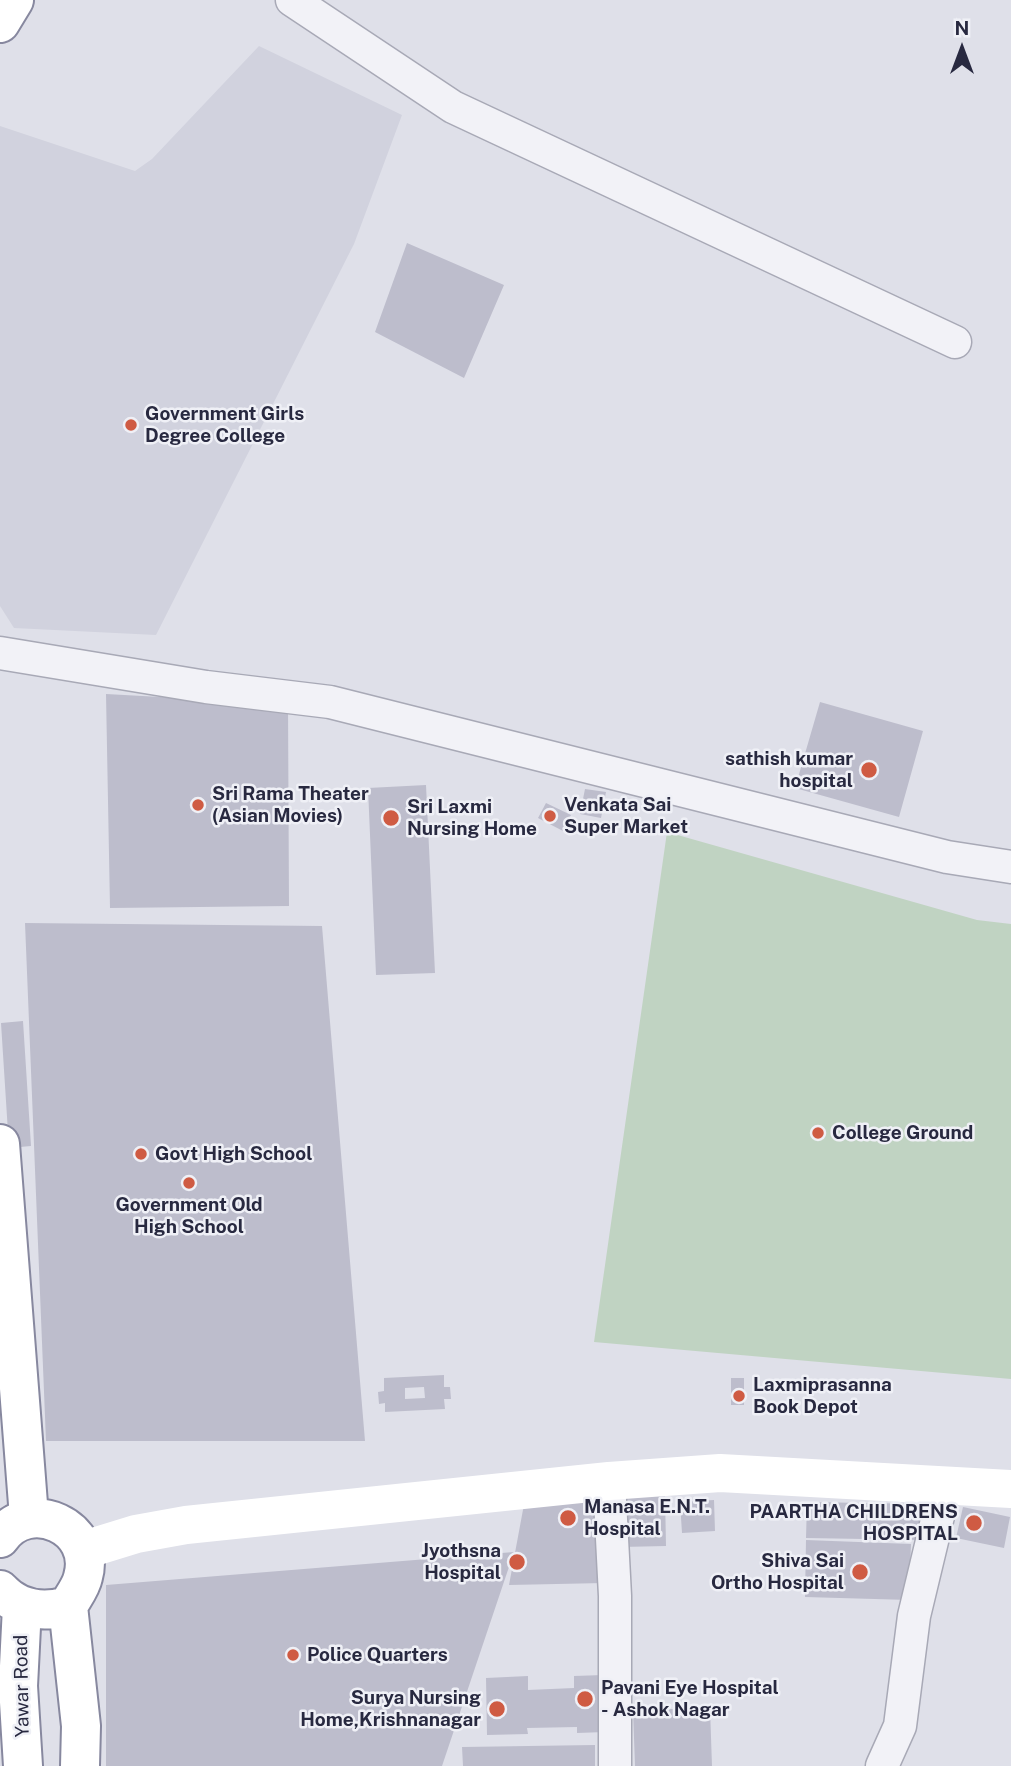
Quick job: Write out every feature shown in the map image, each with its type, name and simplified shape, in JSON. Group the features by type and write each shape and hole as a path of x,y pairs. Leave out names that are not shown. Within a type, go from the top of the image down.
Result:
{"main road":[{"path":"0,23 13,0"},
{"path":"0,1144 15,1528 49,1518 64,1524 84,1550 83,1577 68,1606 81,1726 80,1766"},
{"path":"84,1550 136,1534 186,1525 609,1481 720,1473 1011,1489"},
{"path":"6,1595 54,1610 68,1606"},
{"name":"Yawar Road","path":"6,1595 18,1686 23,1766"}],"street":[{"path":"292,0 453,107 955,342"},
{"path":"0,653 206,687 330,702 947,857 1011,867"},
{"path":"609,1481 615,1595 615,1766"},
{"path":"881,1766 900,1726 914,1616 945,1487"}],"shaded area":[{"name":"Government Girls Degree College","path":"259,46 402,115 354,244 156,635 14,628 0,606 0,126 135,171 152,159"}],"green space":[{"name":"College Ground","path":"667,832 977,920 1011,924 1011,1379 594,1342"}],"building":[{"path":"407,243 504,285 464,378 375,332"},
{"name":"Sri Rama Theater (Asian Movies)","path":"106,694 288,704 289,906 110,908"},
{"path":"820,702 923,731 899,817 795,788"},
{"path":"426,785 435,973 376,975 368,788"},
{"path":"585,789 606,792 601,818 580,814"},
{"path":"546,803 571,815 563,831 538,818"},
{"name":"Government Old High School","path":"25,923 322,926 365,1441 46,1441"},
{"path":"23,1021 31,1146 9,1148 1,1023"},
{"path":"444,1375 444,1387 450,1387 451,1399 444,1399 445,1409 385,1412 385,1403 379,1404 378,1392 384,1391 384,1378","holes":["424,1387 425,1398 405,1399 405,1388"]},
{"path":"731,1378 744,1378 744,1405 731,1405"},
{"path":"665,1495 666,1546 621,1547 620,1496"},
{"path":"525,1499 603,1500 604,1583 509,1585"},
{"path":"714,1500 715,1531 682,1533 680,1502"},
{"path":"807,1502 923,1504 922,1540 806,1538"},
{"path":"963,1507 1010,1517 1004,1548 956,1538"},
{"path":"806,1540 911,1544 909,1600 805,1597"},
{"name":"Police Quarters","path":"514,1552 442,1766 106,1766 106,1585"},
{"path":"603,1675 605,1732 577,1733 577,1727 527,1728 528,1734 487,1735 486,1678 528,1676 528,1690 574,1688 574,1676"},
{"path":"710,1708 712,1766 635,1766 633,1710"},
{"path":"595,1745 595,1766 463,1766 462,1747"}],"place":[{"name":"Government Girls Degree College","path":"131,425"},
{"name":"sathish kumar hospital","path":"869,770"},
{"name":"Sri Rama Theater (Asian Movies)","path":"198,805"},
{"name":"Venkata Sai Super Market","path":"550,816"},
{"name":"Sri Laxmi Nursing Home","path":"391,818"},
{"name":"College Ground","path":"818,1133"},
{"name":"Govt High School","path":"141,1154"},
{"name":"Government Old High School","path":"189,1183"},
{"name":"Laxmiprasanna Book Depot","path":"739,1396"},
{"name":"Manasa E.N.T. Hospital","path":"568,1518"},
{"name":"PAARTHA CHILDRENS HOSPITAL","path":"974,1523"},
{"name":"Jyothsna Hospital","path":"517,1562"},
{"name":"Shiva Sai Ortho Hospital","path":"860,1572"},
{"name":"Police Quarters","path":"293,1655"},
{"name":"Pavani Eye Hospital - Ashok Nagar","path":"585,1699"},
{"name":"Surya Nursing Home,Krishnanagar","path":"497,1709"}]}
